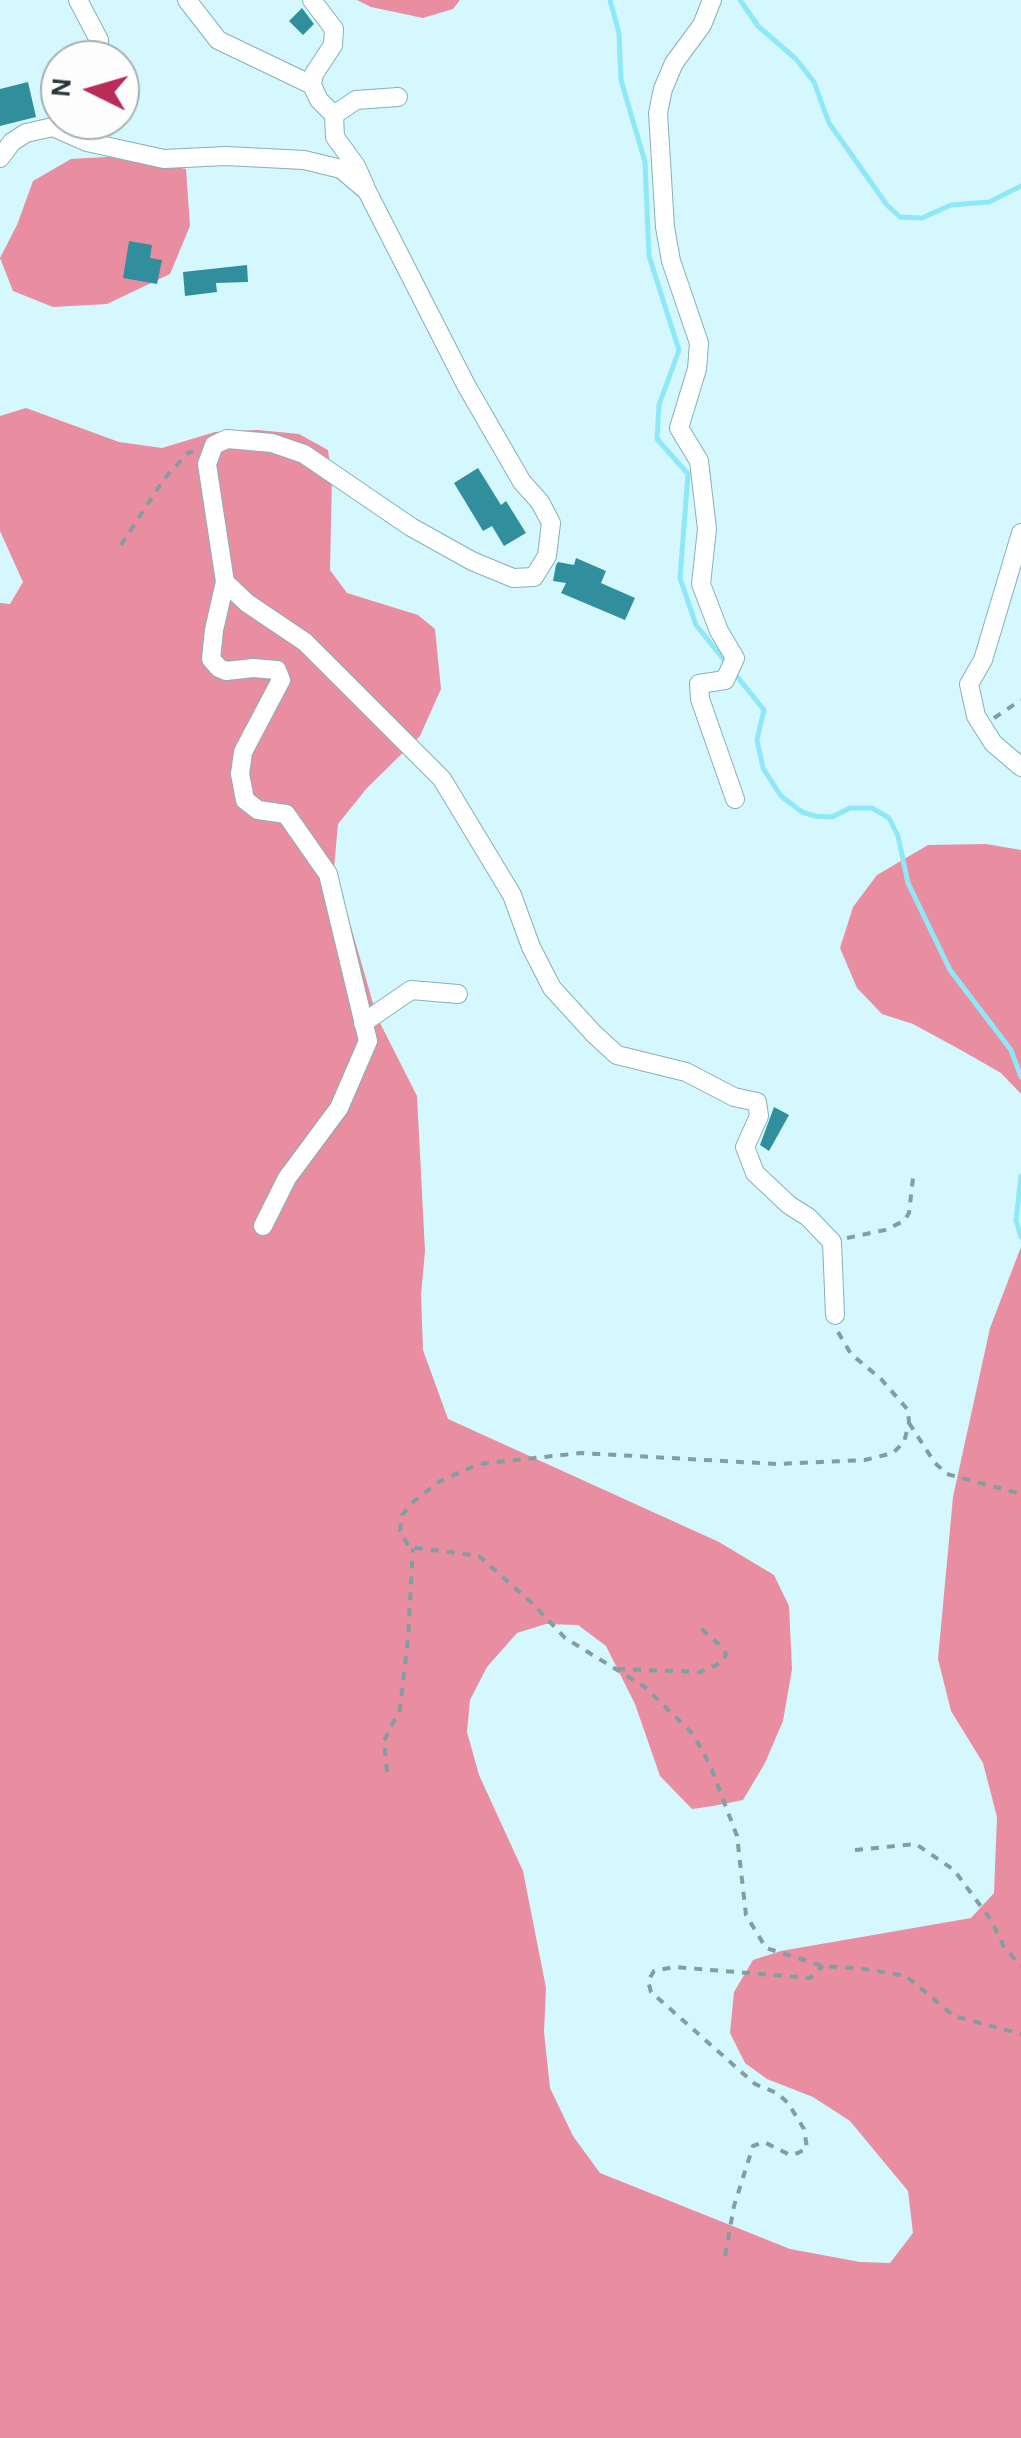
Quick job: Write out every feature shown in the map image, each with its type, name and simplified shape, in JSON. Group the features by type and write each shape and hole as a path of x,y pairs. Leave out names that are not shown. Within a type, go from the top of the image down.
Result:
{"street":[{"path":"78,0 99,40"},
{"path":"187,0 218,40 312,85"},
{"path":"263,1226 287,1178 338,1108 368,1042 328,874 286,814 258,810 246,800 240,774 243,752 281,680 277,670 226,671 211,659 225,582 207,464 214,445 228,439 272,443 304,454 411,528 472,562 513,578 534,577 547,556 551,523 540,502 522,482 466,385 356,166 335,137 334,115 319,100 312,85 314,74 332,45 334,29 312,0"},
{"path":"712,0 702,25 674,63 662,89 658,113 664,227 671,261 699,343 697,370 678,428 700,461 707,529 702,584 719,631 735,658 725,680 699,684 700,699 735,798"},
{"path":"334,115 356,100 398,98"},
{"path":"0,158 12,142 40,130"},
{"path":"83,140 164,159 226,156 304,160 341,170 367,190"},
{"path":"1021,533 982,660 969,684 982,726 993,743 1021,768"},
{"path":"225,582 305,642 442,779 512,895 531,947 552,988 594,1034 618,1055 686,1072 734,1097 758,1102 759,1116 745,1147 756,1173 832,1242 835,1315"},
{"path":"364,1023 411,990 458,994"}],"path":[{"path":"121,545 188,453 214,445"},
{"path":"982,726 1021,700"},
{"path":"832,1242 885,1230 904,1221 909,1213 913,1178"},
{"path":"835,1315 838,1333 850,1354 902,1398 908,1410 904,1442 893,1453 865,1460 777,1464 581,1453 478,1464 440,1481 413,1502 402,1515 400,1531 403,1540 413,1548 478,1556 565,1638 645,1688 692,1734 710,1765 737,1836 746,1916 766,1948 823,1966 906,1976 954,2016 1021,2034"},
{"path":"909,1423 935,1463 947,1474 1021,1494"},
{"path":"387,1772 384,1740 400,1709 413,1548"},
{"path":"613,1669 700,1672 723,1662 726,1654 722,1648 696,1624"},
{"path":"855,1850 916,1844 954,1870 991,1920 1004,1947 1021,1966"},
{"path":"724,2256 734,2206 753,2146 764,2142 790,2155 798,2153 807,2148 804,2129 800,2118 777,2093 755,2084 651,1992 648,1982 654,1971 674,1967 810,1978 823,1966"}],"shaded area":[{"path":"357,0 460,0 453,9 423,18 371,7"},
{"path":"123,156 186,169 190,226 170,274 107,304 53,307 13,291 0,258 33,181 71,159"},
{"path":"26,408 119,442 162,448 215,432 258,430 299,434 328,450 332,478 330,570 347,593 418,615 435,629 441,689 420,736 367,788 338,824 334,868 377,1017 417,1096 425,1251 421,1295 423,1350 448,1419 719,1542 774,1575 789,1606 792,1669 783,1721 765,1763 743,1800 713,1806 692,1809 660,1776 635,1704 606,1646 578,1625 546,1624 517,1633 487,1667 470,1700 467,1732 479,1775 523,1871 546,1988 544,2032 550,2088 573,2136 600,2173 790,2249 860,2262 890,2263 913,2233 908,2191 850,2121 813,2097 767,2079 745,2063 730,2033 734,1992 753,1960 781,1951 971,1918 994,1893 997,1817 983,1763 951,1711 938,1659 953,1497 990,1328 1021,1247 1021,2438 0,2438 0,603 10,604 23,582 0,531 0,416"},
{"path":"986,844 1021,850 1021,1094 1001,1073 913,1024 882,1014 857,988 840,948 853,907 877,875 928,845"}],"building":[{"path":"302,8 314,24 303,35 289,21"},
{"path":"28,82 36,117 0,126 0,89"},
{"path":"129,241 152,245 150,258 162,260 157,284 123,278"},
{"path":"247,265 248,282 216,283 217,292 185,296 183,272"},
{"path":"478,468 501,505 506,501 526,533 504,546 492,526 483,531 454,483"},
{"path":"576,558 606,571 601,583 635,598 625,620 561,593 566,583 553,581 556,565 574,565"},
{"path":"774,1107 789,1115 769,1151 760,1145"}],"waterway":[{"path":"610,0 619,33 621,80 645,162 649,256 679,350 659,405 657,439 688,474 680,578 696,625 728,665"},
{"path":"740,0 758,26 796,59 814,82 829,123 887,205 900,217 922,218 951,205 989,202 1021,186"},
{"path":"735,674 764,710 757,740 763,768 781,796 802,812 815,816 832,817 850,808 872,808 889,818 898,836 908,883 950,970 1011,1050 1021,1077"},
{"path":"1021,1176 1016,1220 1021,1237"}]}
